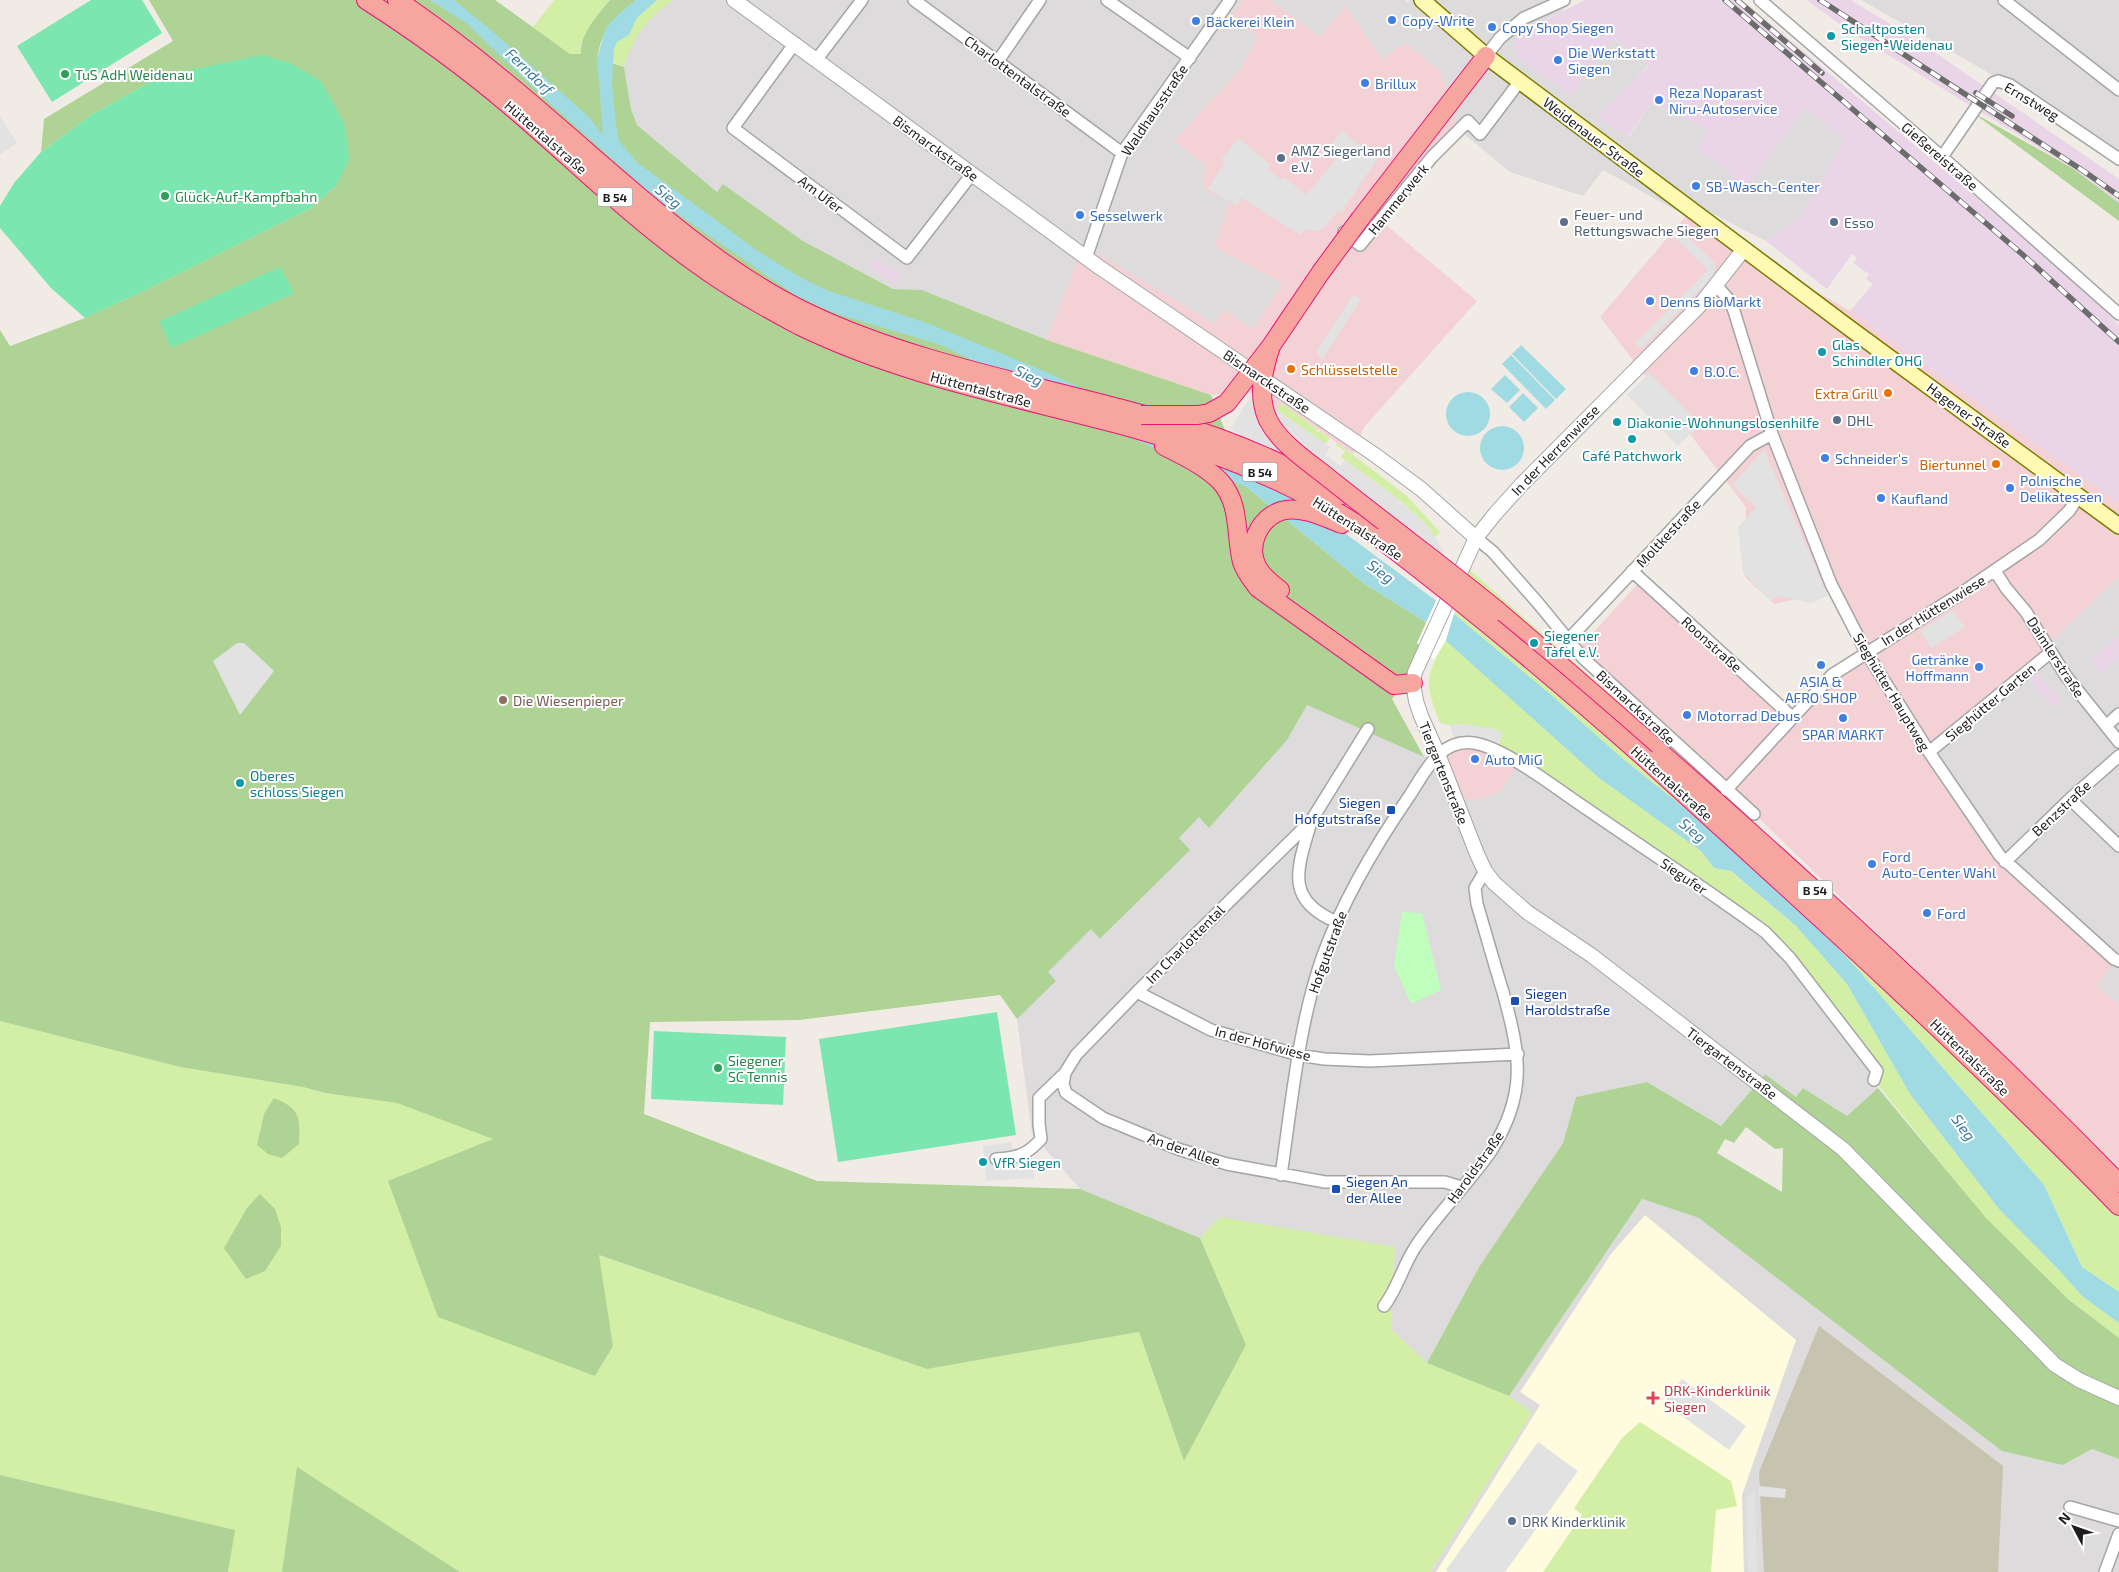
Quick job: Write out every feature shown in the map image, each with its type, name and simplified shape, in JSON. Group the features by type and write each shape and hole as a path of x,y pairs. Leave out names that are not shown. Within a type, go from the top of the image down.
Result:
{"highway":[{"name":"Hüttentalstraße","path":"366,0 458,63 669,243 700,267 751,299 800,325 884,362 943,380 1220,439 1255,452 1305,475 1375,515 1498,611 1842,914 2119,1183"},
{"name":"Hüttentalstraße","path":"397,0 483,62 679,230 710,254 758,285 806,312 890,346 1136,421 1248,467 1319,501 1379,538 1476,614 1653,765 1904,994 2119,1206"},
{"path":"1136,421 1198,415 1219,409 1234,395 1271,346 1320,272 1486,56"},
{"path":"1271,346 1265,364 1262,397 1268,419 1273,428 1288,445 1375,515"},
{"path":"1136,421 1203,467 1221,482 1231,499 1239,530 1242,563 1258,588 1394,685 1413,683"},
{"path":"1379,538 1318,514 1290,510 1282,511 1265,522 1255,539 1253,550 1255,560 1265,577 1275,587 1413,683"}],"main road":[{"name":"Weidenauer Straße","path":"1422,0 1486,56 1771,269"},
{"name":"Hagener Straße","path":"1771,269 2119,526"}],"street":[{"name":"Bismarckstraße","path":"734,0 1086,258 1404,476 1493,552 1569,639 1583,658 1754,814"},
{"path":"817,60 862,0"},
{"name":"Charlottentalstraße","path":"914,0 1122,153"},
{"path":"998,61 1040,0"},
{"path":"1107,0 1190,58"},
{"name":"Waldhausstraße","path":"1086,258 1122,153 1230,0"},
{"path":"1486,56 1500,38 1524,18 1564,0"},
{"name":"Gießereistraße","path":"1760,0 1942,157 2119,314"},
{"path":"2004,0 2119,90"},
{"name":"Am Ufer","path":"795,43 733,128 907,258 972,174"},
{"name":"Hammerwerk","path":"1248,369 1342,230 1360,245 1450,138 1468,121 1480,134 1520,81"},
{"name":"Ernstweg","path":"1942,157 1992,83 1998,81 2010,85 2119,159"},
{"name":"In der Herrenwiese","path":"1413,683 1415,672 1424,650 1476,538 1494,514 1700,305 1744,249"},
{"name":"Sieghütter Hauptweg","path":"1716,285 1725,294 1734,311 1772,434 1832,584 1866,652 1929,752 2005,862 2114,959 2119,961"},
{"name":"Moltkestraße","path":"1569,639 1750,446 1772,434"},
{"name":"In der Hüttenwiese","path":"1726,790 1832,675 1995,571 2039,540 2069,511 2079,496"},
{"name":"Roonstraße","path":"1632,571 1792,717"},
{"name":"Daimlerstraße","path":"1995,571 2026,612 2066,676 2119,742"},
{"name":"Sieghütter Garten","path":"1929,752 2051,652"},
{"name":"Tiergartenstraße","path":"1413,683 1421,716 1485,871 1506,895 1527,912 1591,955 1843,1149 2055,1365 2079,1380 2119,1398"},
{"path":"2106,726 2119,714"},
{"name":"Im Charlottental","path":"1065,1073 1076,1055 1137,992 1311,821 1368,729"},
{"name":"Siegufer","path":"1438,754 1450,746 1464,743 1473,743 1495,750 1533,772 1765,932 1790,958 1877,1071 1874,1080"},
{"name":"Hofgutstraße","path":"1281,1175 1299,1055 1313,989 1323,955 1370,855 1438,754"},
{"name":"Benzstraße","path":"2005,862 2070,799 2119,756"},
{"path":"2070,799 2119,846"},
{"name":"Im Charlottental","path":"1311,821 1297,876 1302,896 1322,916 1337,922"},
{"name":"Haroldstraße","path":"1384,1306 1393,1294 1415,1247 1489,1153 1501,1133 1509,1116 1517,1084 1518,1054 1515,1036 1475,888 1485,871"},
{"name":"In der Hofwiese","path":"1137,992 1211,1030 1299,1055 1324,1059 1370,1061 1518,1054"},
{"path":"996,1159 1015,1158 1032,1149 1041,1139 1039,1098 1065,1073"},
{"name":"An der Allee","path":"1065,1073 1063,1084 1066,1094 1103,1118 1178,1149 1227,1164 1325,1182 1445,1182 1462,1187"},
{"path":"2070,1507 2119,1521"},
{"path":"2105,1572 2119,1534"}],"shaded area":[{"path":"673,0 1242,0 1231,16 1258,36 1240,70 1174,141 1205,164 1203,189 1231,201 1214,247 1282,283 1253,329 1215,325 1084,246 1047,340 922,290 893,289 803,241 723,184 717,192 637,125 631,109 624,67 632,43 642,27 654,14"},
{"path":"1242,0 1269,0 1320,36 1346,6 1382,59 1406,43 1442,73 1457,128 1380,220 1477,301 1364,427 1353,454 1281,403 1277,410 1253,393 1211,395 1047,340 1083,245 1215,324 1224,310 1253,329 1282,283 1214,247 1230,201 1203,189 1205,164 1174,141 1240,70 1258,36 1231,16"},
{"path":"1269,0 1405,0 1407,3 1410,0 1560,0 1564,10 1531,27 1572,96 1613,38 1649,64 1598,117 1629,138 1651,103 1708,130 1806,107 1844,140 1800,218 1766,241 1698,206 1686,216 1603,170 1583,196 1510,172 1457,128 1399,49 1382,59 1346,7 1320,36"},
{"path":"1585,0 1742,0 2064,271 2119,325 2119,503 1850,311 1873,284 1866,279 1869,274 1853,263 1857,258 1852,254 1827,289 1766,241 1800,218 1844,140 1806,107 1747,187 1697,148 1708,130 1651,103 1628,138 1597,117 1649,65 1614,38 1572,96 1517,56 1513,42 1531,27"},
{"path":"1807,0 1851,0 1927,47 2119,179 2119,203 2072,168 1849,31"},
{"path":"1861,0 2119,0 2119,165 1984,70"},
{"path":"0,116 17,143 0,155"},
{"path":"1342,131 1377,159 1341,213 1338,211 1324,228 1316,231 1305,229 1301,235 1241,198 1237,205 1208,189 1225,162 1221,160 1238,138 1271,165 1268,169 1281,180 1284,177 1306,195 1340,155 1330,146"},
{"path":"1686,216 1850,311 2119,503 2119,576 1936,752 1937,764 2000,856 2114,959 2109,970 2096,986 2119,1005 2119,1167 1581,646 1643,578 1791,715 1861,654 1828,592 1774,604 1745,577 1746,507 1600,317"},
{"path":"1680,230 1715,263 1714,276 1641,349 1635,343 1708,270 1673,236"},
{"path":"877,258 901,276 895,284 871,266"},
{"path":"1353,295 1361,299 1322,360 1316,351"},
{"path":"1649,373 1701,424 1678,446 1627,395"},
{"path":"1253,393 1330,447 1326,455 1341,466 1345,460 1390,493 1428,526 1444,552 1439,563 1230,429"},
{"path":"1764,450 1828,596 1811,603 1780,596 1770,601 1743,572 1738,528 1756,507 1732,485"},
{"path":"2119,576 2119,1005 2096,986 2109,970 2009,866 1937,764 1936,752"},
{"path":"1953,610 1965,627 1931,648 1920,631"},
{"path":"2119,635 2119,657 2101,673 2090,662"},
{"path":"237,643 244,643 274,671 240,715 213,661"},
{"path":"2038,673 2061,701 2053,708 2029,680"},
{"path":"1307,705 1424,757 1438,754 1518,764 1765,932 1877,1071 1874,1080 1878,1088 1847,1116 1803,1088 1796,1098 1765,1074 1721,1126 1647,1082 1576,1097 1563,1143 1479,1267 1427,1363 1391,1329 1220,1217 1200,1238 1080,1189 1032,1134 1017,1019 1056,981 1047,972 1091,929 1101,939 1189,850 1179,838 1199,817 1209,828 1287,740"},
{"path":"1464,724 1490,728 1503,733 1495,751 1456,744 1450,725"},
{"name":"Auto MiG","path":"1450,725 1518,764 1500,792 1480,799 1457,802 1438,754 1456,744"},
{"path":"1011,1142 1012,1149 1031,1147 1034,1178 986,1181 983,1146"},
{"path":"1642,1199 1699,1218 2063,1465 2092,1449 2119,1459 2119,1572 1430,1572 1532,1413 1509,1396"},
{"name":"DRK-Kinderklinik Siegen","path":"1645,1215 1796,1340 1742,1495 1744,1572 1436,1572 1540,1405 1520,1392 1611,1254"},
{"path":"1819,1326 2003,1466 1998,1572 1764,1572 1759,1472"},
{"path":"1682,1379 1746,1426 1729,1450 1664,1403"},
{"name":"DRK Kinderklinik","path":"1538,1442 1578,1471 1505,1572 1448,1572 1446,1570"},
{"path":"1759,1486 1786,1489 1785,1498 1758,1496"},
{"path":"1755,1491 1757,1572 1748,1572 1746,1497"}],"green space":[{"name":"TuS AdH Weidenau","path":"91,0 142,0 162,33 52,102 17,46"},
{"path":"149,0 495,0 570,54 581,54 581,47 586,33 595,18 610,0 636,0 610,24 602,39 597,58 624,67 631,109 637,125 717,192 723,184 803,241 893,289 922,290 1047,340 1211,395 1248,488 1362,582 1424,621 1440,635 1392,699 1424,757 1307,705 1287,740 1209,828 1199,817 1179,838 1190,850 1100,939 1091,929 1048,972 1056,981 1017,1019 1000,995 799,1020 650,1022 644,1114 817,1181 1080,1189 1200,1238 1246,1345 1184,1461 1139,1332 927,1369 599,1255 613,1346 595,1376 438,1317 388,1181 493,1139 397,1103 325,1093 303,1087 180,1067 0,1021 0,330 10,346 85,318 311,208 336,186 161,76 91,115 41,152 44,119 173,41"},
{"path":"554,0 610,0 598,14 580,46 582,54 570,54 533,27"},
{"path":"657,0 673,0 642,29 632,46 624,67 613,62 614,49 617,42 629,35 637,18"},
{"name":"Glück-Auf-Kampfbahn","path":"262,55 290,63 321,81 344,123 347,140 349,159 336,186 311,208 85,318 51,288 0,228 0,206 14,183 41,152 91,115 161,76"},
{"path":"1972,112 2072,168 2119,203 2119,221"},
{"path":"280,267 294,293 171,348 160,321"},
{"path":"1281,403 1317,429 1316,431 1320,431 1330,438 1325,444 1277,410"},
{"path":"1337,443 1406,495 1440,532 1435,537 1415,514 1341,457 1345,451 1335,445"},
{"path":"1469,569 1732,802 2119,1171 2119,1292 2082,1267 2044,1185 1862,974 1774,879 1623,759 1550,694 1451,611"},
{"path":"1446,640 1599,778 1701,851 1714,868 1730,871 1796,926 1847,984 1910,1094 1999,1209 2082,1296 2119,1323 2119,1338 2069,1300 1985,1218 1874,1080 1877,1071 1778,944 1495,751 1503,733 1464,724 1450,725 1440,723 1432,699 1429,681 1430,672"},
{"path":"1402,912 1422,913 1441,990 1411,1004 1394,966"},
{"path":"997,1012 1016,1135 838,1162 819,1039"},
{"path":"0,1021 180,1067 303,1087 325,1093 397,1103 494,1139 595,1376 613,1346 598,1255 927,1369 1139,1332 1184,1461 1246,1345 1200,1238 1220,1217 1395,1247 1391,1329 1427,1363 1509,1396 1532,1413 1430,1572 460,1572 297,1468 282,1572 228,1572 234,1530 0,1475"},
{"name":"Siegener SC Tennis","path":"654,1031 786,1037 783,1105 651,1099"},
{"path":"1765,1074 1796,1097 1803,1088 1847,1116 1878,1088 1986,1218 2069,1300 2119,1338 2119,1459 2092,1449 2063,1465 2002,1451 1699,1218 1642,1199 1509,1396 1427,1363 1479,1267 1563,1143 1576,1097 1647,1082 1721,1126","holes":["1746,1127 1775,1149 1783,1148 1782,1192 1717,1153 1725,1139 1734,1143"]},
{"path":"274,1098 289,1106 297,1115 299,1121 299,1144 282,1158 268,1154 257,1145 264,1114"},
{"path":"260,1194 275,1209 281,1227 281,1246 265,1271 246,1279 224,1248 247,1208"},
{"path":"1640,1422 1731,1481 1737,1506 1716,1510 1711,1572 1543,1572 1582,1515 1574,1508 1622,1438"},
{"path":"297,1467 460,1572 282,1572"},
{"path":"0,1475 235,1530 228,1572 0,1572"}],"water":[{"path":"430,0 454,0 491,30 589,117 603,135 597,58 606,28 636,0 657,0 637,18 629,35 617,42 614,49 612,84 619,141 638,163 758,251 798,276 826,290 930,324 1044,371 1166,427 1265,469 1350,537 1454,614 1550,694 1623,759 1774,879 1862,974 2044,1185 2082,1267 2119,1292 2119,1323 2082,1296 1999,1209 1910,1094 1847,984 1796,926 1731,871 1714,868 1701,851 1599,778 1424,621 1362,582 1248,488 1122,434 941,345 834,313 795,295 659,201 555,108 466,23"},
{"path":"1521,345 1566,389 1556,399 1512,354"},
{"path":"1511,355 1555,400 1546,409 1502,364"},
{"path":"1505,375 1520,390 1507,403 1491,389"},
{"path":"1468,392 1480,396 1486,402 1490,414 1486,426 1480,432 1468,436 1456,432 1450,426 1446,414 1450,402 1456,396"},
{"path":"1523,393 1538,408 1524,422 1509,407"},
{"path":"1502,426 1514,430 1520,436 1524,448 1520,460 1514,466 1502,470 1490,466 1484,460 1480,448 1484,436 1490,430"}],"pier":[{"path":"1452,565 1469,579 1454,614 1446,640 1434,660 1417,643"}],"railway":[{"path":"1725,0 2022,254 2119,342"},
{"path":"1737,0 1822,73"},
{"path":"1820,0 2119,196"},
{"path":"1976,93 2012,116"}],"place":[{"name":"Copy-Write","path":"1392,20"},
{"name":"Bäckerei Klein","path":"1196,21"},
{"name":"Copy Shop Siegen","path":"1492,27"},
{"name":"Schaltposten Siegen-Weidenau","path":"1831,36"},
{"name":"Die Werkstatt Siegen","path":"1558,60"},
{"name":"TuS AdH Weidenau","path":"65,74"},
{"name":"Brillux","path":"1365,83"},
{"name":"Reza Noparast Niru-Autoservice","path":"1659,100"},
{"name":"AMZ Siegerland e.V.","path":"1281,158"},
{"name":"SB-Wasch-Center","path":"1696,186"},
{"name":"Glück-Auf-Kampfbahn","path":"165,196"},
{"name":"Sesselwerk","path":"1080,215"},
{"name":"Feuer- und Rettungswache Siegen","path":"1564,222"},
{"name":"Esso","path":"1834,222"},
{"name":"Denns BioMarkt","path":"1650,301"},
{"name":"Glas Schindler OHG","path":"1822,352"},
{"name":"Schlüsselstelle","path":"1291,369"},
{"name":"B.O.C.","path":"1694,371"},
{"name":"Extra Grill","path":"1888,393"},
{"name":"DHL","path":"1837,420"},
{"name":"Diakonie-Wohnungslosenhilfe","path":"1617,422"},
{"name":"Café Patchwork","path":"1632,439"},
{"name":"Schneider's","path":"1825,458"},
{"name":"Biertunnel","path":"1996,464"},
{"name":"Polnische Delikatessen","path":"2010,488"},
{"name":"Kaufland","path":"1881,498"},
{"name":"Siegener Tafel e.V.","path":"1534,643"},
{"name":"ASIA & AFRO SHOP","path":"1821,665"},
{"name":"Getränke Hoffmann","path":"1979,667"},
{"name":"Die Wiesenpieper","path":"503,700"},
{"name":"Motorrad Debus","path":"1687,715"},
{"name":"SPAR MARKT","path":"1843,718"},
{"name":"Auto MiG","path":"1475,759"},
{"name":"Oberes schloss Siegen","path":"240,783"},
{"name":"Siegen Hofgutstraße","path":"1391,810"},
{"name":"Ford Auto-Center Wahl","path":"1872,864"},
{"name":"Ford","path":"1927,913"},
{"name":"Siegen Haroldstraße","path":"1515,1001"},
{"name":"Siegener SC Tennis","path":"718,1068"},
{"name":"VfR Siegen","path":"983,1162"},
{"name":"Siegen An der Allee","path":"1336,1189"},
{"name":"DRK-Kinderklinik Siegen","path":"1653,1398"},
{"name":"DRK Kinderklinik","path":"1512,1521"}],"water label":[{"name":"Ferndorf","path":"530,71"},
{"name":"Sieg","path":"669,196"},
{"name":"Sieg","path":"1029,375"},
{"name":"Sieg","path":"1381,571"},
{"name":"Sieg","path":"1693,830"},
{"name":"Sieg","path":"1964,1127"}]}
